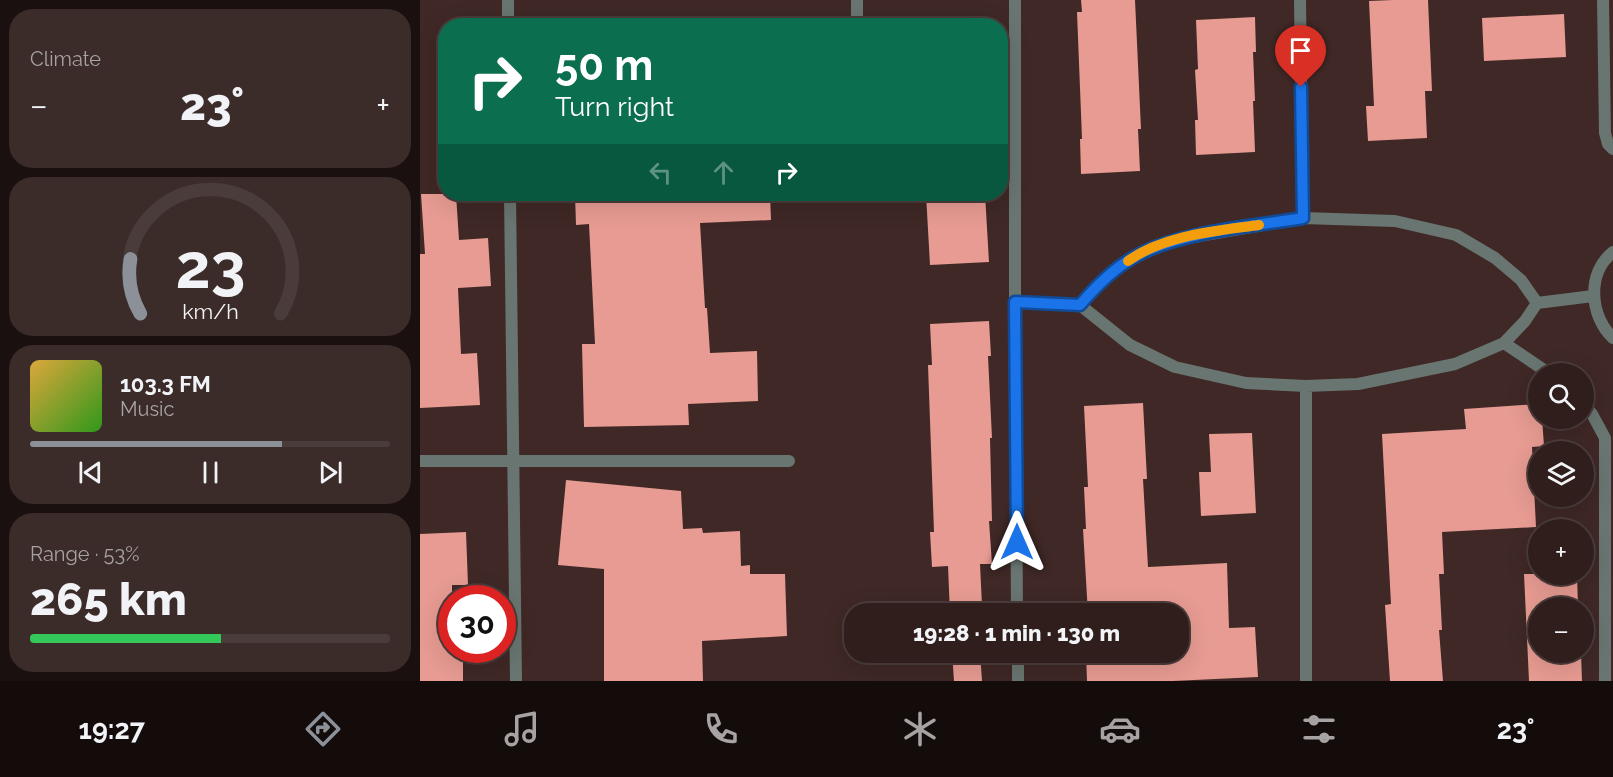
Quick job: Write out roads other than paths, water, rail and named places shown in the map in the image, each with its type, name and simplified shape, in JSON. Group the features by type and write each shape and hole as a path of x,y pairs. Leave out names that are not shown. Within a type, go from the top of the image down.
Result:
{"street":[{"path":"508,0 508,18"},
{"path":"857,0 857,18"},
{"path":"1015,0 1017,603"},
{"path":"1300,0 1303,218"},
{"path":"1603,0 1605,133 1608,144 1613,149"},
{"path":"510,201 516,681"},
{"path":"1080,305 1101,281 1136,256 1176,240 1234,228 1303,218 1395,221 1456,235 1495,258 1521,280 1537,303"},
{"path":"1613,252 1597,274 1593,296 1598,318 1613,338"},
{"path":"1015,302 1080,305 1130,345 1174,367 1246,383 1306,386 1358,384 1455,364 1504,343 1525,321 1537,303 1593,296"},
{"path":"1504,343 1534,363"},
{"path":"1306,386 1306,681"},
{"path":"1594,418 1605,438 1605,681"},
{"path":"420,460 789,461"},
{"path":"1018,663 1018,681"}]}
